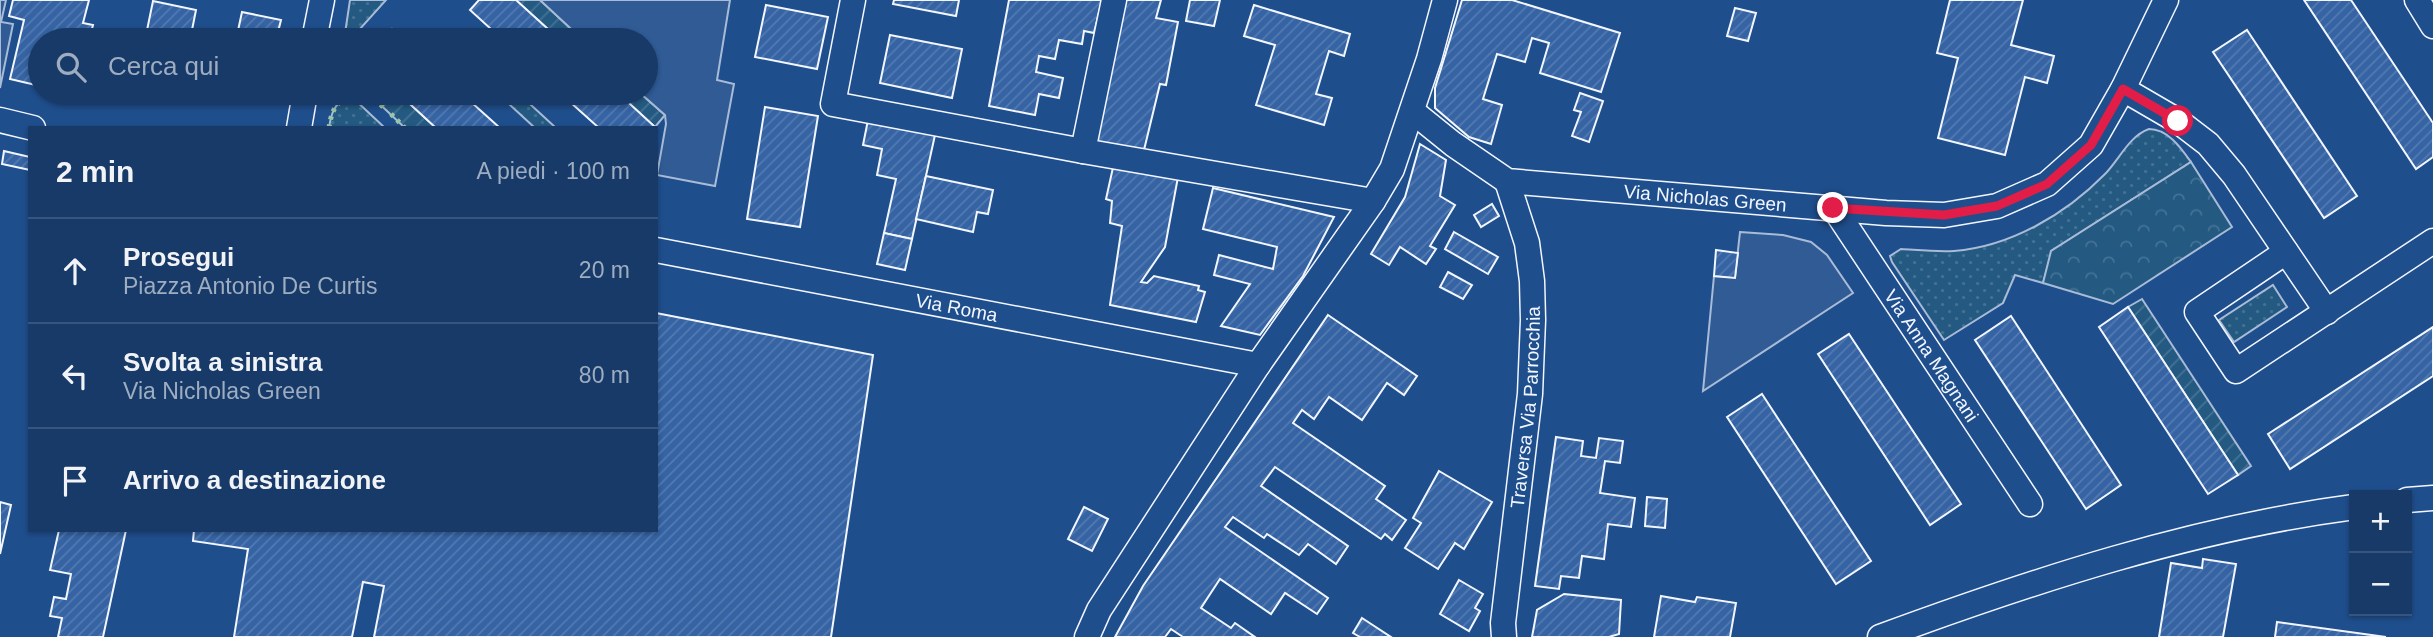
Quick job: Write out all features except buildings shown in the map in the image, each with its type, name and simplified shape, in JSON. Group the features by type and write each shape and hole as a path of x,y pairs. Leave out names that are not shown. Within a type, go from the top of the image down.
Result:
{"street":[{"path":"316,28 322,0"},
{"path":"853,0 833,104 1373,201"},
{"path":"1083,151 1114,0"},
{"path":"1087,637 1099,610 1258,365 1373,201 1392,169 1445,0"},
{"name":"Via Nicholas Green","path":"1412,111 1453,144 1507,181 1944,215 1997,206 2047,184 2091,145 2123,89 2166,0"},
{"path":"2417,0 2433,26"},
{"path":"2123,89 2178,121 2208,144 2234,175 2327,312"},
{"path":"299,126 303,105"},
{"path":"0,120 28,127"},
{"name":"Traversa Via Parrocchia","path":"1504,637 1503,623 1530,394 1533,320 1527,243 1507,181"},
{"name":"Via Anna Magnani","path":"1833,208 2030,504"},
{"path":"2286,252 2197,312 2236,372 2433,241"},
{"name":"Via Roma","path":"658,250 1258,365"},
{"path":"2412,500 2433,498"},
{"path":"1880,637 2026,587 2209,534 2306,513 2349,508"}],"green space":[{"path":"350,0 386,0 361,28 346,28"},
{"path":"516,0 540,0 570,28 547,28"},
{"path":"338,105 360,105 383,126 329,126"},
{"path":"381,105 411,105 434,126 403,126"},
{"path":"510,105 531,105 554,126 533,126"},
{"path":"631,105 654,105 665,115 654,126"},
{"path":"2149,129 2168,136 2191,162 2052,251 2043,283 2015,275 2003,303 1944,340 1890,256 1901,249 1947,251 1975,248 1996,243 2036,226 2090,189 2130,143"},
{"path":"2191,162 2232,227 2113,304 2043,283 2051,251"},
{"path":"2273,285 2287,307 2234,342 2219,320"},
{"path":"2142,299 2251,466 2238,475 2128,307"}],"shaded area":[{"path":"0,0 6,0 1,22 13,24 0,88"},
{"path":"540,0 730,0 717,80 734,84 715,186 658,175 666,124 665,115 654,105 658,105 658,28 570,28"},
{"path":"1740,232 1783,235 1811,242 1827,255 1853,293 1703,391 1714,276 1735,277"}],"hedge":[{"path":"329,126 338,105"},
{"path":"391,114 403,126"}],"route":[{"path":"1833,208 1944,215 1997,206 2047,184 2091,145 2123,89 2178,121"}]}
